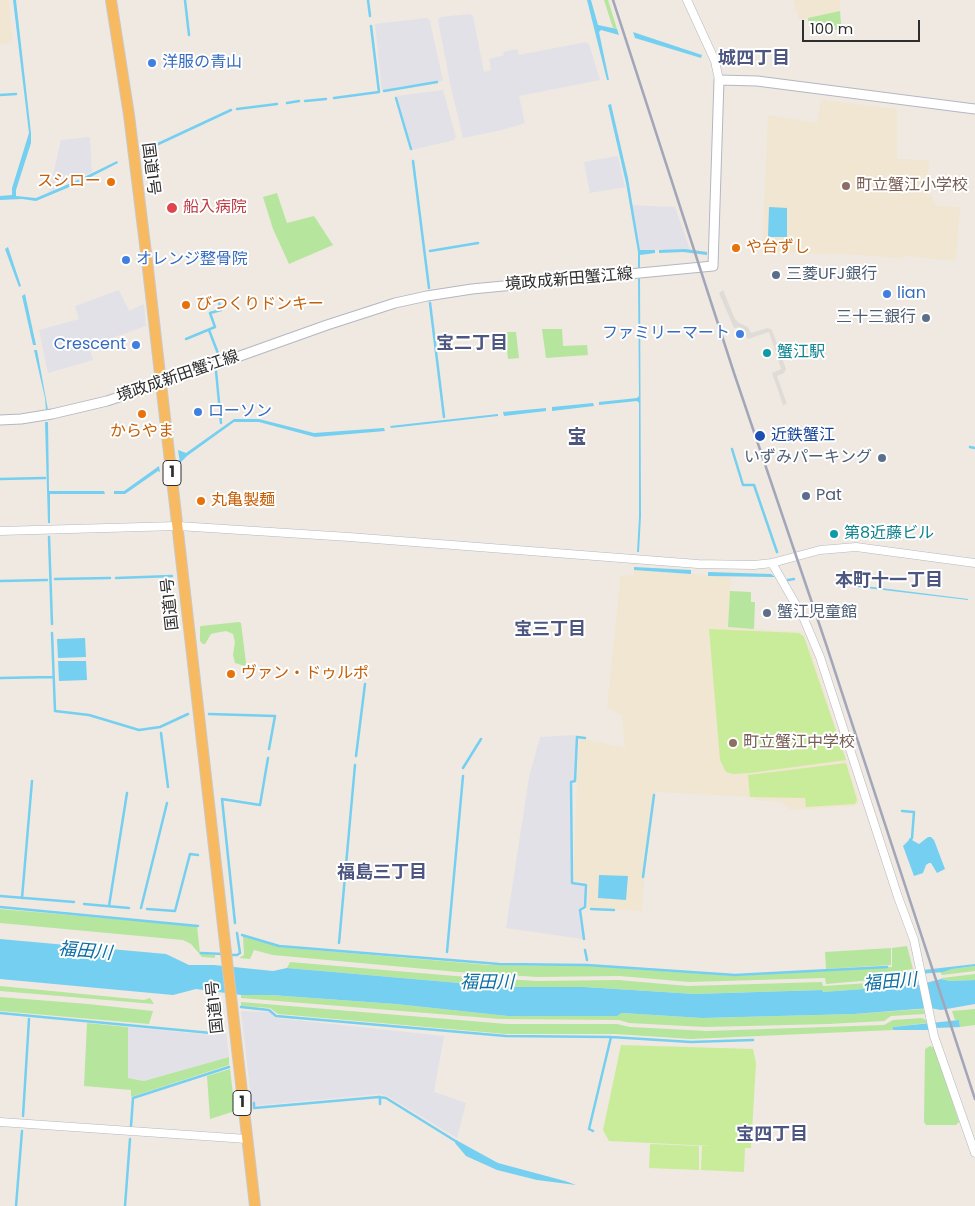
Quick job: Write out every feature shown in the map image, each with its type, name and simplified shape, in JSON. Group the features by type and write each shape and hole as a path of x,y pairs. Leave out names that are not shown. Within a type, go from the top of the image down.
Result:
{"highway":[{"name":"国道1号","path":"111,0 129,115 178,526 254,1206"}],"main road":[{"name":"境政成新田蟹江線","path":"0,420 21,419 107,401 161,384 327,324 395,303 427,296 468,289 713,266 719,80"},
{"path":"719,80 757,81 975,109"}],"street":[{"path":"687,0 715,61 719,80"},
{"path":"0,531 178,526 698,564 754,566 820,550 856,547 975,563"},
{"path":"772,563 804,619 820,657 898,897 914,940 933,1030 975,1153"},
{"path":"0,1122 247,1140"}],"shaded area":[{"path":"0,0 9,0 12,40 10,43 0,44"},
{"path":"793,0 840,0 840,11 799,20"},
{"path":"470,14 473,16 484,72 491,70 489,59 504,55 503,52 517,49 519,55 586,42 589,44 600,80 519,96 525,123 463,138 438,20 440,17"},
{"path":"427,18 430,21 443,81 397,87 393,90 382,91 375,24"},
{"path":"443,90 456,137 454,140 412,150 397,96"},
{"name":"町立蟹江小学校","path":"821,100 897,109 897,159 929,160 927,195 932,196 936,206 960,207 956,261 904,256 904,259 863,255 762,253 768,115 817,123"},
{"path":"90,137 92,172 49,192 61,140"},
{"path":"618,156 625,187 590,193 584,162"},
{"path":"632,205 675,207 690,250 640,250"},
{"path":"119,290 129,311 144,304 146,326 89,346 93,360 48,373 39,330 79,319 75,306"},
{"path":"723,290 735,319 748,327 751,333 768,328 772,330 786,369 784,373 777,376 787,404 783,405 772,373 781,369 769,332 748,339 740,327 734,328 719,293"},
{"name":"町立蟹江中学校","path":"634,570 731,577 728,627 803,632 812,653 859,800 856,806 791,810 781,802 755,800 752,797 656,792 645,858 642,911 588,907 589,883 573,880 579,738 625,748 622,716 607,707 621,575 633,576"},
{"path":"577,735 574,781 570,781 571,883 585,885 584,906 579,909 583,939 506,928 529,777 540,737"},
{"path":"215,1008 221,1009 229,1057 144,1081 128,1078 128,1027 212,1035"},
{"path":"241,1011 270,1012 276,1018 444,1036 434,1092 466,1103 457,1138 387,1096 380,1094 252,1106"}],"green space":[{"path":"604,0 608,0 617,29 613,28"},
{"path":"840,11 840,30 829,29 824,31 812,29 808,25 808,18"},
{"path":"277,193 287,223 314,216 333,245 289,264 273,229 263,197"},
{"path":"542,329 562,329 563,346 587,345 588,355 546,358"},
{"path":"505,332 516,332 519,358 508,359"},
{"path":"730,591 751,592 751,602 755,602 754,629 728,627"},
{"path":"241,623 245,666 235,663 233,634 226,631 215,633 211,634 205,644 200,641 201,626"},
{"path":"709,629 799,633 804,637 846,760 750,773 733,774 726,772 720,760"},
{"path":"846,763 857,800 855,804 806,807 805,798 750,797 748,775"},
{"path":"0,909 197,926 200,953 215,955 215,958 202,957 191,944 183,940 0,923"},
{"path":"243,936 279,947 489,965 589,966 735,976 892,967 892,948 907,946 913,969 905,970 906,977 826,984 825,978 689,982 620,976 538,977 458,972 273,955 254,950 250,959 239,958 244,955"},
{"path":"891,948 891,965 826,969 825,952"},
{"path":"290,962 537,981 618,980 688,986 822,982 823,986 918,980 918,985 823,992 822,990 695,994 584,987 505,987 287,968"},
{"path":"975,966 975,971 942,975 940,972 952,969"},
{"path":"975,974 975,980 950,981 941,979 942,978"},
{"path":"0,986 144,1000 150,998 154,1004 0,991"},
{"path":"241,995 271,995 396,1004 508,1016 617,1016 622,1013 702,1018 854,1014 923,1009 925,1014 891,1016 884,1021 705,1027 629,1023 619,1020 500,1019 241,998"},
{"path":"0,997 153,1011 149,1024 0,1011"},
{"path":"241,1002 507,1024 617,1024 630,1027 707,1031 884,1025 893,1020 922,1018 927,1023 893,1027 893,1030 691,1039 615,1034 506,1034 278,1014 270,1008 241,1006"},
{"path":"975,1009 975,1025 960,1027 959,1020 955,1020 952,1011"},
{"path":"87,1023 128,1027 128,1078 144,1081 229,1057 229,1065 131,1097 131,1090 84,1086"},
{"path":"621,1045 753,1049 756,1063 751,1148 745,1148 744,1172 701,1170 702,1146 712,1146 609,1141 603,1130"},
{"path":"930,1046 935,1048 959,1122 956,1125 926,1125 924,1122 925,1049"},
{"path":"230,1069 235,1111 210,1119 207,1076"},
{"path":"650,1144 699,1146 699,1170 649,1168"}],"water":[{"path":"13,0 16,0 31,133 31,143 16,190 16,196 36,198 117,161 118,163 79,183 36,201 22,199 0,200 0,196 12,195 12,188 29,133"},
{"path":"587,0 591,0 598,25 617,29 619,35 601,30 599,32 609,80 607,80"},
{"path":"633,32 702,55 701,58 635,38"},
{"path":"611,104 628,178 640,250 655,250 655,253 640,255 640,269 638,269 638,252 626,183 608,105"},
{"path":"769,207 787,208 787,237 768,237"},
{"path":"8,247 21,286 19,287 5,249"},
{"path":"685,249 707,252 707,255 683,252 659,253 659,250"},
{"path":"640,278 641,516 639,552 637,552 639,517 639,403 637,401 599,405 599,402 637,398 639,396 638,279"},
{"path":"25,294 36,345 33,345 22,296"},
{"path":"34,350 37,350 48,410 46,410"},
{"path":"593,403 594,406 552,411 552,407"},
{"path":"546,408 546,411 504,416 503,412"},
{"path":"498,414 498,416 391,428 390,426"},
{"path":"234,419 259,419 314,433 384,428 385,431 315,437 259,422 234,422 180,463 178,450 186,453"},
{"path":"45,422 48,422 49,491 104,491 105,494 50,494 50,523 48,523"},
{"path":"159,466 160,472 158,471 125,494 114,494 114,491 124,491"},
{"path":"634,567 691,570 691,574 634,570"},
{"path":"708,572 771,574 775,577 708,576"},
{"path":"841,583 968,599 968,600 841,585"},
{"path":"85,638 86,657 58,658 57,639"},
{"path":"58,661 86,661 87,680 59,681"},
{"path":"928,837 934,840 945,869 937,873 931,863 929,863 926,865 923,873 914,876 903,846 910,839 919,844"},
{"path":"599,875 628,876 626,900 598,898"},
{"name":"福田川","path":"0,939 166,954 189,965 214,965 273,971 287,968 505,987 584,987 695,994 822,990 823,992 918,985 941,979 950,981 975,980 975,1004 941,1010 930,1008 854,1014 702,1018 622,1013 617,1016 508,1016 396,1004 271,995 241,995 196,989 173,995 0,979"},
{"path":"975,964 975,966 943,972 907,975 906,972"},
{"path":"959,1020 960,1027 928,1030 893,1030 893,1027"},
{"path":"456,1140 498,1163 576,1185 537,1180 497,1170 466,1156 455,1143"}],"waterway":[{"path":"185,0 189,35"},
{"path":"368,0 370,16"},
{"path":"334,98 379,92 371,26"},
{"path":"384,91 437,82"},
{"path":"0,95 16,94"},
{"path":"396,98 411,149"},
{"path":"305,101 326,99"},
{"path":"287,103 299,101"},
{"path":"237,109 277,104"},
{"path":"156,145 231,110"},
{"path":"143,150 151,146"},
{"path":"413,161 429,288"},
{"path":"430,251 478,243"},
{"path":"186,339 215,327 210,313 221,310 218,299"},
{"path":"430,303 444,417"},
{"path":"209,330 219,356"},
{"path":"216,371 221,423"},
{"path":"970,447 975,448"},
{"path":"732,449 743,485 754,485 777,552"},
{"path":"0,479 45,478"},
{"path":"49,537 52,624"},
{"path":"116,578 172,576"},
{"path":"55,579 110,578"},
{"path":"788,580 794,579"},
{"path":"0,581 47,580"},
{"path":"52,633 55,711 89,715 139,730 160,727 188,714"},
{"path":"0,678 53,677"},
{"path":"356,756 365,684"},
{"path":"209,714 275,716 269,749"},
{"path":"161,733 168,787"},
{"path":"584,939 580,910 585,907 586,885 572,883 571,782 575,781 577,737 585,738"},
{"path":"463,768 481,739"},
{"path":"235,923 222,799 260,805 268,758"},
{"path":"339,943 355,765"},
{"path":"447,952 463,776"},
{"path":"22,898 32,781"},
{"path":"109,906 127,793"},
{"path":"643,877 654,795"},
{"path":"141,908 167,803"},
{"path":"902,811 914,812 912,838 910,840"},
{"path":"147,909 175,911 190,854 198,855"},
{"path":"0,896 74,902"},
{"path":"84,904 129,908"},
{"path":"0,907 198,926"},
{"path":"591,909 614,910"},
{"path":"229,955 240,953 237,933"},
{"name":"福田川","path":"242,935 279,946 499,964 587,965 735,975 887,967"},
{"path":"585,950 587,960"},
{"path":"201,953 224,954"},
{"path":"0,1013 211,1033 213,1006 222,1007"},
{"path":"241,1007 269,1010 276,1016 506,1036 611,1037 691,1042 753,1040"},
{"path":"23,1116 29,1019"},
{"path":"593,1131 589,1129 611,1037"},
{"path":"131,1126 133,1098 229,1067"},
{"path":"254,1103 254,1108 379,1097 386,1098 457,1142"},
{"path":"380,1097 380,1104"},
{"path":"16,1206 22,1131"},
{"path":"125,1206 130,1139"}],"railway":[{"path":"613,0 734,373 826,644 975,1099"}],"place":[{"name":"洋服の青山","path":"152,63"},
{"name":"スシロー","path":"111,182"},
{"name":"町立蟹江小学校","path":"846,186"},
{"name":"船入病院","path":"172,208"},
{"name":"や台ずし","path":"736,248"},
{"name":"オレンジ整骨院","path":"126,260"},
{"name":"三菱UFJ銀行","path":"776,275"},
{"name":"lian","path":"887,294"},
{"name":"びつくりドンキー","path":"186,305"},
{"name":"三十三銀行","path":"926,318"},
{"name":"ファミリーマート","path":"740,334"},
{"name":"Crescent","path":"136,345"},
{"name":"蟹江駅","path":"767,353"},
{"name":"ローソン","path":"198,412"},
{"name":"からやま","path":"142,414"},
{"name":"近鉄蟹江","path":"760,436"},
{"name":"いずみパーキング","path":"882,458"},
{"name":"Pat","path":"806,496"},
{"name":"丸亀製麺","path":"201,501"},
{"name":"第8近藤ビル","path":"834,534"},
{"name":"蟹江児童館","path":"767,613"},
{"name":"ヴァン・ドゥルポ","path":"231,674"},
{"name":"町立蟹江中学校","path":"733,743"}],"district":[{"name":"城四丁目","path":"754,59"},
{"name":"宝二丁目","path":"472,344"},
{"name":"宝","path":"577,438"},
{"name":"本町十一丁目","path":"889,581"},
{"name":"宝三丁目","path":"550,630"},
{"name":"福島三丁目","path":"382,873"},
{"name":"宝四丁目","path":"772,1135"}]}
